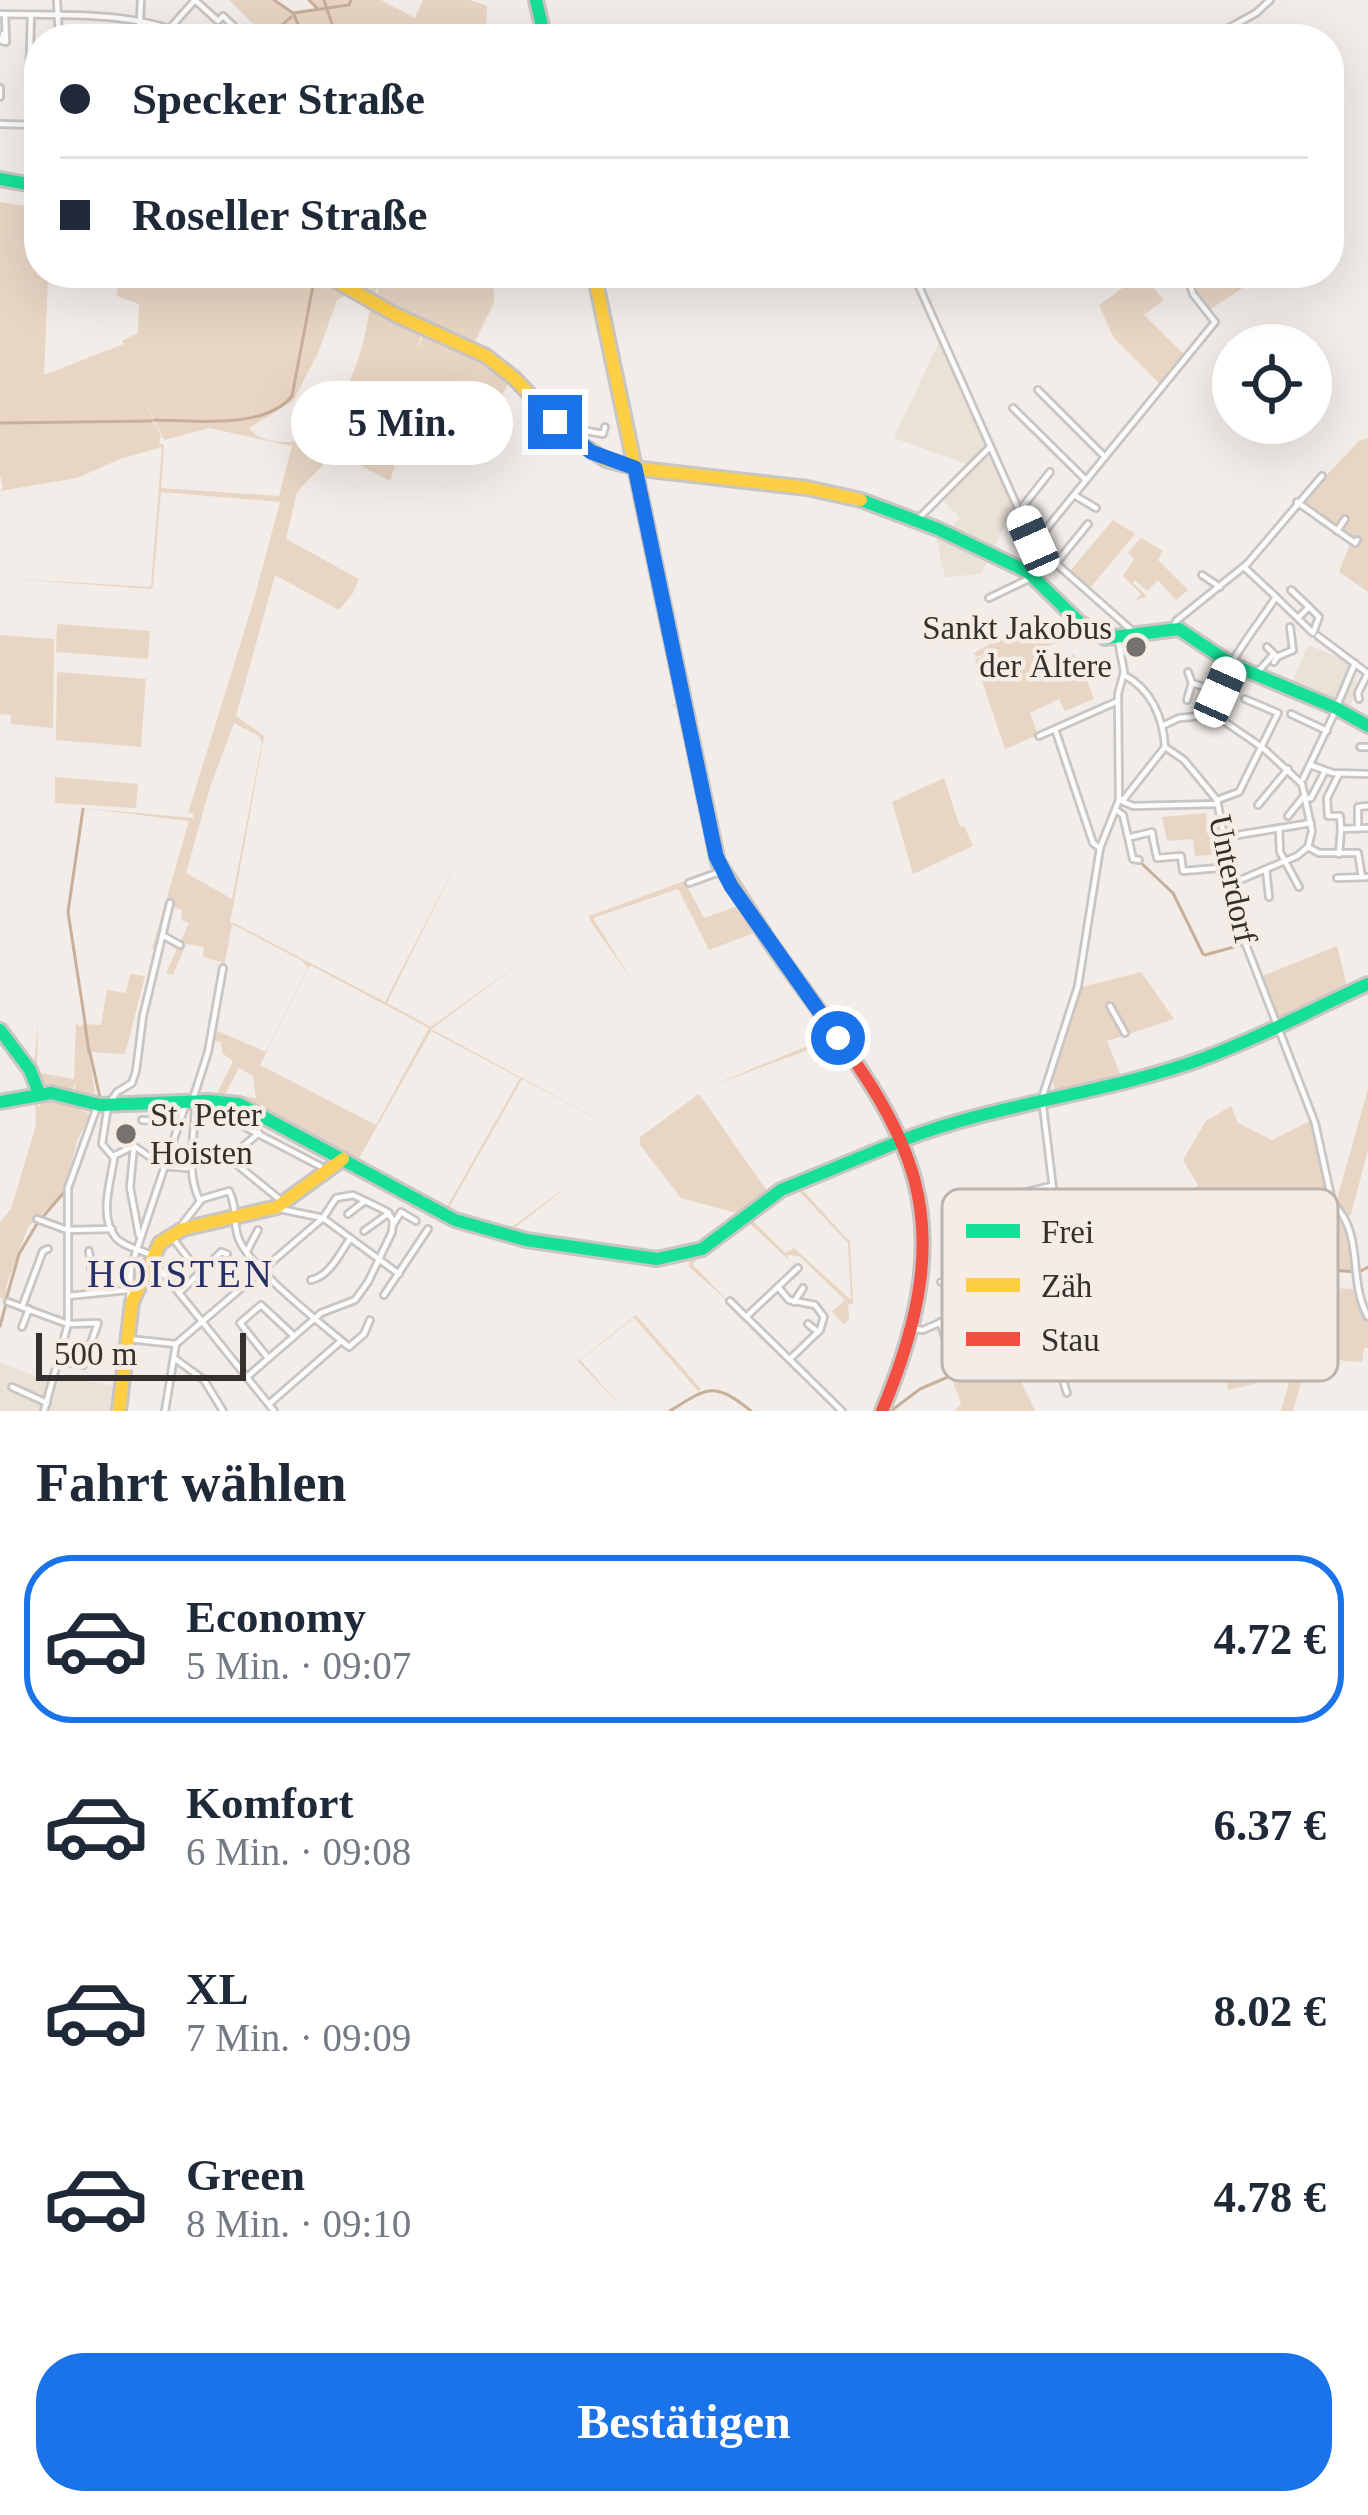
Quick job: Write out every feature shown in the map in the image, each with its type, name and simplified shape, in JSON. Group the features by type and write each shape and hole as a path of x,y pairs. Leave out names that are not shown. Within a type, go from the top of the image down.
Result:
{"main road":[{"path":"349,288 494,361 572,439 613,462 823,491 917,520 1035,577 1087,628 1106,638 1174,628 1233,664 1368,726"},
{"path":"597,288 722,872 895,1124 913,1164"},
{"path":"613,462 628,456 629,437"},
{"path":"645,515 642,482 655,471"},
{"path":"0,1102 38,1088 103,1105 242,1098 449,1218 487,1231 657,1259 702,1249 777,1193 917,1134 1199,1059 1368,985"},
{"path":"0,1030 38,1088"},
{"path":"889,1146 895,1124"},
{"path":"882,1411 915,1329 924,1286 926,1243 910,1145 917,1134"},
{"path":"119,1411 133,1288 164,1239 281,1205 343,1159"}],"street":[{"path":"57,0 58,24"},
{"path":"140,0 141,24"},
{"path":"174,24 195,0 218,21 223,16 231,24"},
{"path":"1236,24 1270,0"},
{"path":"3,34 3,14 158,24"},
{"path":"31,15 31,24"},
{"path":"0,88 0,97"},
{"path":"920,288 1034,544 1035,577 989,598"},
{"path":"1034,544 1215,322 1191,288"},
{"path":"1039,390 1105,457"},
{"path":"1013,408 1086,480"},
{"path":"572,439 587,430 603,434 605,427"},
{"path":"917,520 990,447"},
{"path":"1019,511 1050,472"},
{"path":"1174,628 1176,621 1244,566 1322,476"},
{"path":"1074,495 1096,508"},
{"path":"1297,502 1336,531 1357,540"},
{"path":"1336,531 1345,519"},
{"path":"1057,562 1088,524"},
{"path":"1034,544 1136,634"},
{"path":"1244,566 1316,635 1367,672 1359,699"},
{"path":"1202,575 1220,587"},
{"path":"1291,590 1319,617 1316,635"},
{"path":"1215,715 1233,664 1276,597"},
{"path":"1298,618 1309,607"},
{"path":"1255,675 1264,662 1293,650 1290,627"},
{"path":"1051,1189 1042,1104 1078,986 1100,848 1119,800 1122,679 1118,639"},
{"path":"1267,646 1275,658"},
{"path":"1258,656 1264,662"},
{"path":"1300,781 1355,662"},
{"path":"1187,700 1192,682 1188,672"},
{"path":"1119,800 1166,747 1144,687 1122,679"},
{"path":"1192,682 1220,692"},
{"path":"1119,800 1131,806 1217,802 1239,792 1278,713 1246,698"},
{"path":"1039,736 1118,701"},
{"path":"1291,714 1327,731"},
{"path":"1162,726 1180,718 1215,715 1263,748 1300,781 1311,821 1308,847"},
{"path":"1055,729 1094,844 1100,848"},
{"name":"Unterdorf","path":"1166,747 1185,761 1217,802 1242,935 1314,1120 1329,1189"},
{"path":"1310,765 1339,774 1368,774"},
{"path":"1258,805 1288,769"},
{"path":"1288,816 1297,800 1311,798 1325,771"},
{"path":"1339,774 1327,798 1327,817 1339,816 1339,854"},
{"path":"1348,806 1368,806"},
{"path":"1358,806 1358,828"},
{"path":"1116,810 1123,814 1133,860 1139,860"},
{"path":"1225,837 1311,821"},
{"path":"1279,828 1280,851 1298,886"},
{"path":"1341,829 1368,828"},
{"path":"1129,838 1152,832 1154,858 1181,856"},
{"path":"1180,844 1183,871"},
{"path":"1308,847 1319,854 1358,853 1365,859 1365,878 1337,878"},
{"path":"1233,883 1308,847"},
{"path":"1173,872 1192,874 1230,867"},
{"path":"1204,869 1205,878"},
{"path":"1266,869 1269,897"},
{"path":"689,883 722,872"},
{"path":"12,1387 45,1407 68,1324 69,1183 103,1105 134,1080 143,1016 170,903"},
{"path":"164,937 180,945"},
{"path":"68,1296 133,1288 140,1238 178,1123 191,1103 208,1052 223,968"},
{"path":"1110,1006 1125,1033"},
{"path":"191,1103 194,1148 190,1168 200,1201"},
{"path":"103,1105 102,1145 113,1156"},
{"path":"142,1120 178,1123"},
{"path":"239,1124 320,1166"},
{"path":"228,1159 259,1133"},
{"path":"113,1156 134,1146"},
{"path":"134,1146 163,1166 190,1168"},
{"path":"134,1146 130,1187 140,1238"},
{"path":"194,1148 228,1159 281,1205 323,1218 399,1274"},
{"path":"113,1156 107,1196 118,1240 152,1257 271,1408 341,1341"},
{"path":"1038,1189 1051,1186"},
{"path":"201,1268 194,1266 176,1236 200,1201 229,1191 238,1240 262,1270 350,1347 370,1320"},
{"path":"165,1411 176,1344 323,1218 338,1196 349,1194 365,1201 389,1213 394,1223"},
{"path":"348,1214 365,1201"},
{"name":"Unterdorf","path":"1338,1209 1349,1227 1359,1297 1368,1316"},
{"path":"247,1377 315,1318 355,1300 401,1212 416,1221"},
{"path":"364,1231 389,1213"},
{"path":"37,1219 67,1230 112,1229"},
{"path":"384,1295 428,1229"},
{"path":"247,1250 258,1230"},
{"path":"311,1280 332,1267 350,1239"},
{"path":"22,1327 43,1252 49,1249"},
{"path":"89,1251 94,1292"},
{"path":"201,1268 221,1252 227,1254"},
{"path":"179,1292 201,1274 201,1268"},
{"path":"747,1316 798,1268"},
{"path":"778,1287 794,1302 821,1310 824,1322 790,1358"},
{"path":"794,1302 803,1288"},
{"path":"730,1301 842,1411"},
{"path":"8,1302 68,1324 97,1322 83,1365 58,1361"},
{"path":"268,1358 240,1323 261,1305 294,1336"},
{"path":"915,1329 940,1322 942,1328"},
{"path":"808,1324 818,1332"},
{"path":"128,1339 176,1344"},
{"path":"174,1358 204,1380 224,1411"},
{"path":"1062,1381 1067,1394"}],"shaded area":[{"path":"229,0 275,0 294,13 315,9 308,0 381,0 415,18 423,0 471,0 487,6 486,24 253,24"},
{"path":"0,202 24,206 24,288 48,288 44,375 124,344 138,333 139,304 117,296 118,288 342,288 422,328 418,349 425,329 470,351 510,380 497,406 482,398 483,393 480,397 465,448 475,453 468,466 408,434 411,386 405,433 390,481 335,452 297,492 286,539 359,579 339,610 275,575 236,716 264,736 230,923 234,923 385,1002 462,852 387,1003 431,1027 540,948 430,1030 633,1138 522,1079 446,1213 504,1233 572,1183 507,1234 656,1256 700,1246 737,1221 735,1215 740,1220 696,1250 659,1257 506,1235 445,1214 240,1103 244,1096 256,1098 253,1076 239,1068 223,1098 216,1096 233,1061 222,1053 221,1042 211,1040 213,1029 266,1052 308,968 232,924 216,1011 224,963 203,957 204,947 186,944 173,975 166,973 189,923 181,920 182,910 168,906 158,947 152,949 189,821 83,808 193,818 194,813 188,813 280,502 161,492 151,589 0,578 151,587 162,447 77,478 0,491","holes":["347,295 370,306 355,368 334,410 303,438 283,442 260,437 249,428 293,401 318,353 337,300","137,384 164,440 209,428 292,446 279,496 161,488 164,445 159,443 161,436","234,723 259,736 262,743 232,899 186,873","310,965 429,1028 376,1125 260,1065","431,1031 520,1078 444,1212 357,1162"]},
{"path":"353,288 377,288 367,296"},
{"path":"378,288 494,288 494,303 473,345 378,302"},
{"path":"1123,288 1154,288 1164,300 1144,315 1185,355 1161,385 1114,338 1099,305"},
{"path":"1192,288 1243,288 1209,310"},
{"path":"941,338 989,446 969,465 894,438"},
{"path":"1368,438 1368,592 1339,572 1351,542 1298,505 1359,441"},
{"path":"991,450 1015,504 981,574 945,577 935,531 948,531 960,518 941,498"},
{"path":"1113,520 1135,534 1090,588 1070,571"},
{"path":"1141,538 1163,551 1158,560 1188,590 1176,600 1158,580 1147,591 1135,580 1147,596 1135,601 1141,594 1123,576 1134,559 1128,552"},
{"path":"57,624 150,631 148,659 56,652"},
{"path":"1048,625 1056,643 1033,653 1038,668 1074,654 1078,663 1091,659 1095,671 1085,675 1094,699 1065,711 1059,699 1030,713 1038,735 1005,749 975,660 991,652 977,657 974,653 1005,635 1010,643"},
{"path":"0,635 54,639 53,728 11,724 11,715 0,714"},
{"path":"1308,645 1350,662 1344,677 1360,683 1347,712 1290,688"},
{"path":"57,672 146,679 141,747 56,740"},
{"path":"671,704 684,711 717,869 683,714"},
{"path":"55,777 138,784 136,808 55,803"},
{"path":"944,778 960,827 964,826 973,846 913,874 892,802"},
{"path":"1206,813 1207,821 1220,820 1226,854 1195,856 1193,839 1167,841 1162,817"},
{"path":"717,869 686,884 704,918 740,905 738,899 876,1096 894,1132 890,1142 784,1187 744,1215 681,1198 640,1145 640,1137 699,1094 770,1195 785,1186 886,1142 892,1131 835,1040 708,1087 832,1036 759,931 709,950 678,889 593,918 631,979 589,916"},
{"path":"1337,946 1348,991 1277,1023 1260,977"},
{"path":"1141,972 1174,1019 1107,1041 1122,1079 1058,1098 1050,1074 1079,988"},
{"path":"130,974 145,976 125,1054 89,1052 96,1102 76,1097 75,1083 71,1095 41,1085 0,1027 0,1020 34,1064 38,1024 37,1069 74,1079 76,1023 84,1024 88,1039 86,1024 101,1025 107,990 126,993"},
{"path":"1368,1089 1368,1150 1351,1214 1340,1213 1354,1270 1338,1271 1338,1196"},
{"path":"35,1097 39,1109 42,1097 61,1100 91,1115 77,1141 64,1193 28,1227 5,1300 0,1297 0,1222 11,1209 36,1125"},
{"path":"1231,1106 1238,1123 1272,1140 1312,1120 1328,1189 1193,1189 1198,1185 1183,1160 1206,1121"},
{"path":"901,1146 907,1161 896,1148 799,1186 850,1242 853,1304 848,1304 849,1319 844,1324 832,1312 845,1300 799,1256 787,1255 789,1260 746,1220 692,1264 736,1305 696,1268 731,1304 688,1266 653,1299 690,1264 687,1258 746,1219 750,1218 785,1253 794,1248 851,1300 848,1243 795,1187 751,1217 779,1193"},
{"path":"1338,1288 1355,1289 1368,1320 1368,1348 1364,1348 1362,1362 1338,1360"},
{"path":"636,1315 701,1389 634,1318 580,1360 625,1411 578,1361"},
{"path":"0,1362 53,1383 56,1375 120,1387 117,1411 0,1411"},
{"path":"953,1381 1021,1381 1035,1411 955,1411 961,1403"},
{"path":"1227,1381 1258,1381 1258,1383 1228,1390"},
{"path":"1289,1381 1301,1381 1293,1411 1281,1411"}],"waterway":[{"path":"274,0 293,13 298,24"},
{"path":"309,0 317,8"},
{"path":"324,0 332,24"},
{"path":"293,13 349,5 351,0"},
{"path":"283,24 291,17"},
{"path":"154,420 247,418 280,407 292,396 313,288"},
{"path":"0,423 151,421"},
{"path":"83,809 68,912 85,1022"},
{"path":"1140,862 1173,893 1203,954"},
{"path":"1205,955 1241,945"},
{"path":"85,1024 89,1052"},
{"path":"90,1053 101,1102"},
{"path":"1287,1059 1300,1090"},
{"path":"68,1181 87,1128"},
{"path":"41,1219 66,1190"},
{"path":"6,1300 19,1254 38,1222"},
{"path":"1338,1271 1359,1272 1368,1267"},
{"path":"0,1326 6,1304"},
{"path":"891,1411 942,1380"},
{"path":"670,1411 711,1391 728,1395 751,1411"}],"traffic: fast":[{"path":"536,0 542,24"},
{"path":"0,179 24,183"},
{"path":"861,500 938,529 1028,572 1079,622 1105,638 1179,629 1233,665 1368,726"},
{"path":"903,1140 978,1116 1170,1070 1248,1041 1368,984"},
{"path":"0,1030 30,1070 39,1093"},
{"path":"0,1102 51,1093 100,1105 239,1104 455,1220 526,1240 657,1259 702,1249 781,1190 903,1140"}],"traffic: slow":[{"path":"348,288 486,356 570,437 606,460 861,500"},
{"path":"597,288 718,862 769,941"},
{"path":"119,1411 132,1302 160,1243 183,1229 277,1207 343,1159"}],"traffic: jam":[{"path":"769,941 884,1108 908,1158 921,1211 922,1268 909,1334 882,1411"}],"place":[{"name":"Sankt Jakobus der Ältere","path":"1136,647"},
{"name":"St. Peter Hoisten","path":"126,1134"}],"district":[{"name":"HOISTEN","path":"181,1273"}],"route":[{"path":"555,422 591,452 635,468 716,856 731,886 838,1038"}]}
